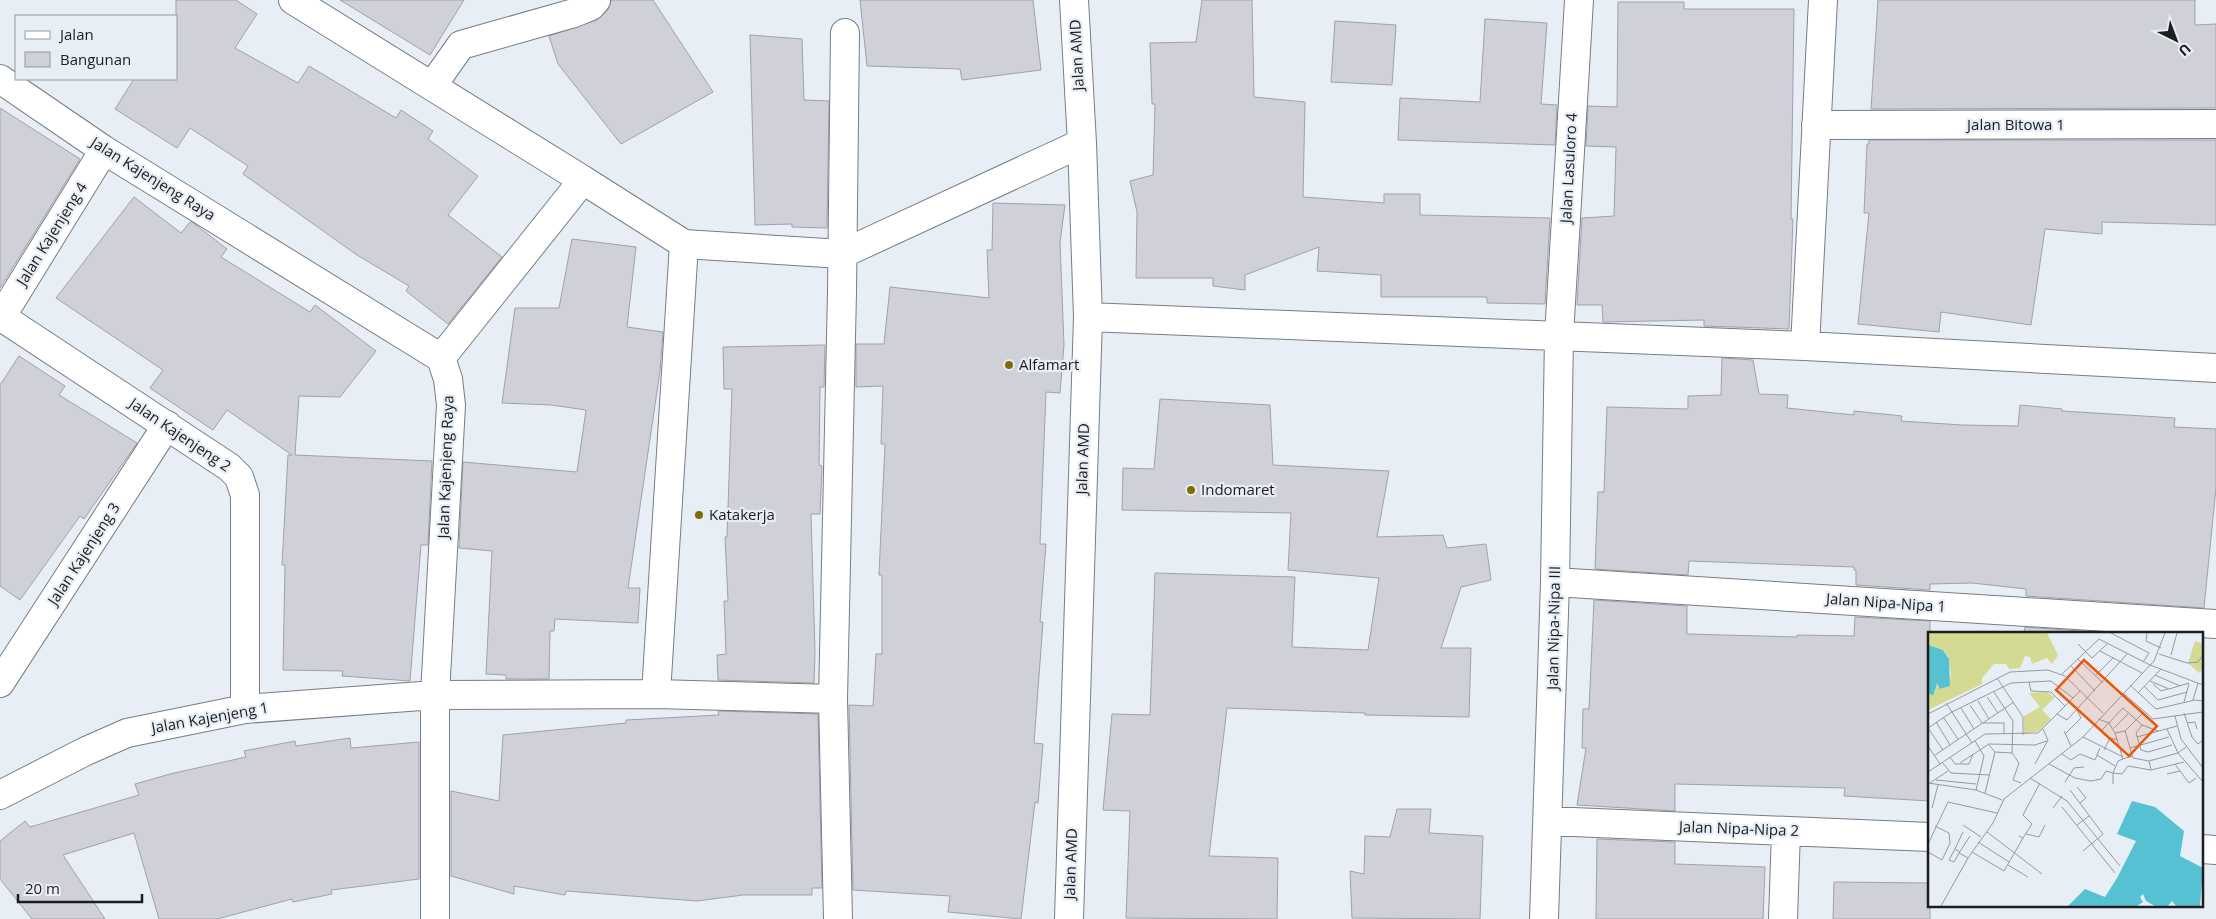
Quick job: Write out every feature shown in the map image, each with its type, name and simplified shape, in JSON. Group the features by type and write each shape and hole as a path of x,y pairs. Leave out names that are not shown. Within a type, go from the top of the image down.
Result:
{"street":[{"path":"293,0 684,244 842,254 1082,143"},
{"path":"432,86 461,45 574,13 591,6 596,0"},
{"name":"Jalan AMD","path":"1070,919 1088,317 1082,143 1074,0"},
{"name":"Jalan Lasuloro 4","path":"1559,336 1579,0"},
{"path":"1805,346 1823,0"},
{"path":"838,919 833,699 845,33"},
{"name":"Jalan Kajenjeng Raya","path":"0,80 104,150 441,358 448,379 452,405 435,695 435,919"},
{"name":"Jalan Bitowa 1","path":"1816,125 2216,124"},
{"name":"Jalan Kajenjeng 4","path":"0,317 104,150"},
{"path":"441,358 583,180"},
{"path":"656,694 684,244"},
{"name":"Jalan Kajenjeng 2","path":"0,317 167,425 229,467 239,476 244,486 244,709"},
{"path":"1088,317 1805,346 2216,368"},
{"name":"Jalan Nipa-Nipa III","path":"1544,919 1549,821 1559,336"},
{"name":"Jalan Kajenjeng 3","path":"0,683 167,425"},
{"name":"Jalan Nipa-Nipa 1","path":"1555,582 2216,624"},
{"name":"Jalan Kajenjeng 1","path":"0,795 86,751 127,733 244,709 435,695 656,694 833,699"},
{"name":"Jalan Nipa-Nipa 2","path":"1549,821 1928,837"},
{"path":"1783,919 1786,831"}],"building":[{"path":"176,0 236,0 257,14 235,48 298,83 309,66 396,118 401,110 433,131 428,139 478,176 448,215 502,257 448,324 406,291 409,286 357,255 243,174 248,166 190,128 177,148 115,109 133,80 178,80 178,15 176,15"},
{"path":"340,0 464,0 430,55"},
{"path":"611,0 653,0 713,92 621,144 558,64 549,36 597,20 608,10"},
{"path":"860,0 1033,0 1041,70 962,80 960,69 867,66"},
{"path":"1202,0 1252,0 1254,97 1305,102 1303,197 1384,203 1384,194 1420,194 1420,215 1550,218 1545,304 1487,303 1487,297 1381,297 1381,275 1317,271 1319,247 1245,275 1245,290 1213,286 1213,278 1136,278 1137,212 1130,181 1153,175 1155,104 1152,104 1150,43 1196,42"},
{"path":"1878,0 2195,0 2195,25 2216,24 2216,108 1871,109"},
{"path":"1618,2 1684,2 1684,9 1794,9 1791,219 1793,219 1789,329 1704,326 1704,320 1603,322 1602,305 1577,305 1582,218 1614,216 1616,147 1586,146 1588,106 1617,107"},
{"path":"1485,19 1547,23 1541,104 1557,105 1555,145 1398,140 1400,98 1480,102"},
{"path":"1335,21 1396,25 1392,85 1331,82"},
{"path":"750,35 802,39 804,100 829,101 827,228 792,227 792,224 755,225"},
{"path":"0,108 80,159 0,288"},
{"path":"1869,140 2216,140 2216,225 2102,222 2102,234 2045,229 2031,325 1941,312 1939,332 1858,324 1869,213 1864,213 1867,144 1869,144"},
{"path":"134,197 181,233 192,222 227,249 221,257 310,312 315,305 376,351 340,397 299,396 295,455 432,461 428,545 421,545 410,681 342,676 343,671 283,670 285,565 282,565 288,455 292,455 227,410 213,430 150,388 163,370 56,298"},
{"path":"993,203 1065,205 1060,242 1064,345 1060,393 1046,392 1040,544 1046,544 1040,622 1043,622 1034,743 1043,744 1038,803 1035,802 1021,919 948,912 950,896 853,890 849,705 873,706 876,654 882,654 882,575 879,575 885,444 881,444 883,386 856,387 856,344 884,344 890,287 989,298 987,250 992,250"},
{"path":"572,239 636,247 627,327 663,332 660,371 628,588 640,588 638,623 555,619 554,631 550,631 549,679 506,679 506,675 486,674 492,551 459,548 463,462 577,472 586,410 551,405 502,403 515,308 559,308"},
{"path":"825,345 824,387 820,387 819,465 822,466 820,514 811,514 815,652 814,683 718,680 717,655 726,654 724,601 728,601 725,537 727,537 732,389 724,389 723,347"},
{"path":"19,356 65,386 59,395 137,443 84,519 80,516 20,600 0,586 0,385"},
{"path":"1722,358 1753,360 1759,394 1788,395 1787,408 1854,415 1854,411 1902,416 1901,421 2018,426 2020,405 2062,409 2062,411 2175,418 2174,427 2216,429 2216,488 2204,608 2026,596 2026,589 1972,583 1930,584 1930,590 1856,585 1856,570 1854,570 1854,567 1689,561 1688,575 1595,569 1598,492 1604,492 1607,407 1688,409 1688,396 1721,395"},
{"path":"1160,399 1270,405 1273,465 1389,471 1377,537 1443,535 1447,548 1486,544 1491,580 1461,587 1441,648 1471,648 1469,717 1365,715 1365,713 1227,708 1209,856 1278,858 1277,919 1126,918 1130,811 1103,810 1112,714 1150,715 1155,573 1295,577 1292,647 1368,650 1379,578 1288,570 1291,513 1122,510 1123,468 1154,469"},
{"path":"1594,600 1687,606 1687,634 1797,637 1797,635 1854,636 1855,617 1930,621 1930,632 1928,632 1928,801 1844,796 1845,788 1675,784 1675,811 1577,805 1586,748 1582,748 1583,709 1589,709"},
{"path":"2025,627 2093,632 2024,632"},
{"path":"718,711 818,714 822,888 812,888 812,895 743,895 697,901 566,891 565,895 514,886 514,894 451,876 451,791 499,801 503,735 626,723 626,720 719,715"},
{"path":"350,738 351,748 419,742 419,879 331,890 332,894 293,902 292,899 217,919 159,919 134,833 63,855 105,919 32,919 0,879 0,841 25,821 30,827 139,795 135,784 246,757 244,751 295,741 296,746"},
{"path":"1397,809 1431,809 1429,833 1483,836 1480,919 1352,918 1350,871 1364,874 1365,836 1390,837"},
{"path":"1597,839 1675,842 1675,864 1765,867 1763,919 1596,919"},
{"path":"1834,882 1928,883 1930,919 1833,919"}],"place":[{"name":"Alfamart","path":"1009,365"},
{"name":"Indomaret","path":"1191,490"},
{"name":"Katakerja","path":"699,515"}]}
